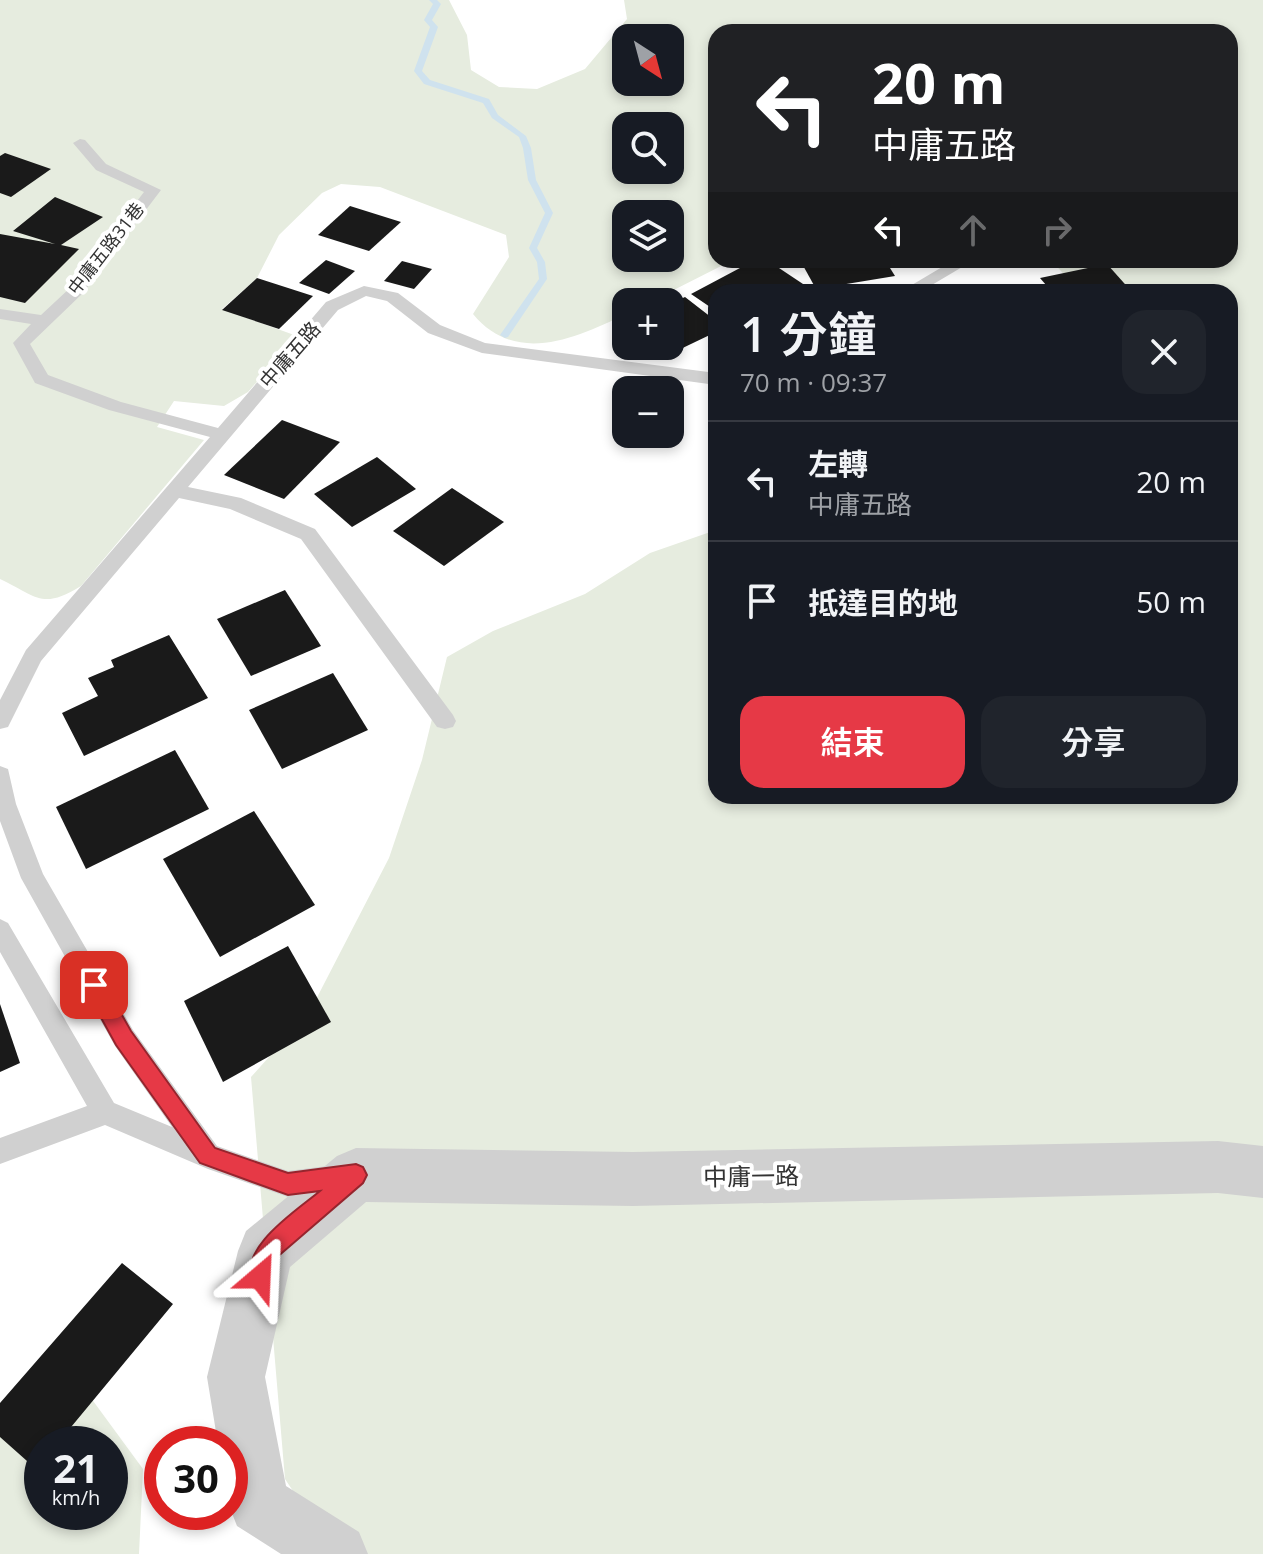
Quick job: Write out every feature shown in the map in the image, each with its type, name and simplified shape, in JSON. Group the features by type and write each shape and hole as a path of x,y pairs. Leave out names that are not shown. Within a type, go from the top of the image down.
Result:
{"street":[{"name":"中庸一路","path":"356,1175 633,1179 1218,1167 1263,1172"},
{"path":"337,1554 259,1504 236,1377 266,1251 356,1175"}],"lane":[{"name":"中庸五路31巷","path":"80,143 101,167 153,190 77,290 21,343 41,379 115,406 220,434"},
{"path":"922,284 952,268"},
{"name":"中庸五路","path":"0,721 33,656 332,306 364,291 392,297 434,329 482,348 708,378"},
{"path":"0,314 44,321"},
{"path":"173,490 234,503 308,534 445,721"},
{"path":"0,775 5,804 33,878 124,1038 208,1156"},
{"path":"2,937 105,1112 208,1156 288,1184 356,1175"},
{"path":"0,1151 105,1112"}],"shaded area":[{"path":"0,0 449,0 467,35 471,70 499,87 537,89 585,69 612,37 612,96 684,96 684,24 623,24 627,19 624,0 1263,0 1263,1554 322,1554 307,1512 285,1479 251,1077 310,1011 389,858 422,760 447,657 493,631 585,594 650,553 708,533 708,804 1238,804 1238,284 1073,284 1058,268 1238,268 1238,24 708,24 708,268 717,268 678,288 612,288 612,321 567,338 547,342 527,343 508,339 490,330 473,314 509,257 506,235 380,187 341,184 322,193 279,235 257,278 222,309 297,336 248,392 224,406 174,401 157,427 204,440 81,586 57,598 40,598 0,579"},
{"path":"66,1364 111,1426 24,1426 24,1530 128,1530 128,1449 143,1469 139,1554 0,1554 0,1423"}],"building":[{"path":"5,153 51,169 11,197 0,193 0,156"},
{"path":"55,197 103,217 61,245 79,249 25,303 0,297 0,234 55,244 13,231"},
{"path":"350,206 401,222 369,251 318,235"},
{"path":"326,260 355,271 329,294 299,283"},
{"path":"402,261 432,269 414,289 384,281"},
{"path":"740,268 779,268 803,284 710,284"},
{"path":"804,268 890,268 895,276 846,284 813,284"},
{"path":"1088,268 1111,268 1125,284 1045,284 1040,278"},
{"path":"257,278 313,296 279,329 222,310"},
{"path":"708,285 708,306 691,294"},
{"path":"684,297 708,315 708,336 684,347"},
{"path":"282,420 340,442 284,499 224,475"},
{"path":"377,457 416,489 352,527 314,494"},
{"path":"452,488 504,522 444,566 393,531"},
{"path":"285,590 321,646 251,676 217,619"},
{"path":"169,635 208,698 84,756 62,713 98,696 88,678 114,667 111,660"},
{"path":"333,673 368,730 282,769 249,710"},
{"path":"175,750 209,809 86,869 56,807"},
{"path":"254,811 315,905 220,957 163,859"},
{"path":"288,946 331,1022 223,1082 184,1001"},
{"path":"0,1004 20,1063 0,1072"},
{"path":"122,1263 173,1304 72,1426 24,1426 24,1458 0,1437 0,1403"}],"waterway":[{"path":"433,0 437,4 428,20 434,27 418,71 427,82 486,101 495,116 522,136 532,180 549,213 533,248 541,262 543,279 505,335"}],"route":[{"path":"94,985 124,1038 208,1156 288,1184 356,1175 266,1251 260,1277"}]}
